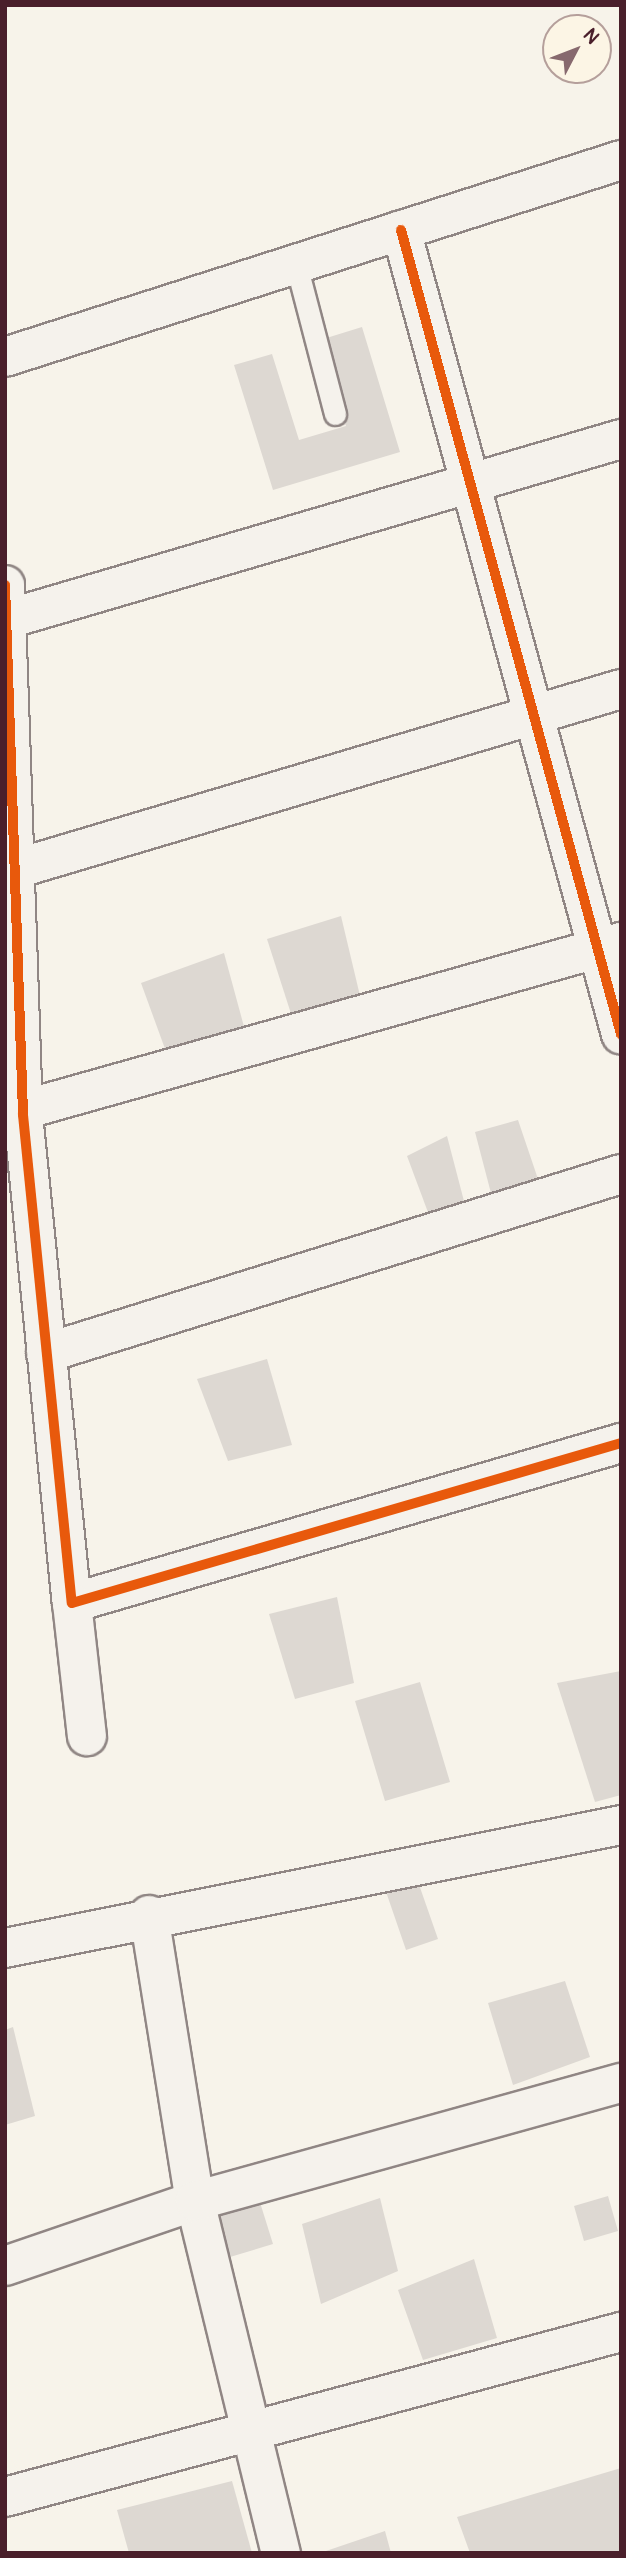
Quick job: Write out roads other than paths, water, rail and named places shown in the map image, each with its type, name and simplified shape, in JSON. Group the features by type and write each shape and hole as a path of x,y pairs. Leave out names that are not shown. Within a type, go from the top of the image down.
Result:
{"street":[{"path":"5,357 621,160"},
{"path":"401,230 532,716 608,946 621,1034"},
{"path":"87,1736 46,1353 14,1115 8,601 469,483 621,439"},
{"path":"12,870 621,689"},
{"path":"14,1115 608,946"},
{"path":"46,1353 621,1174"},
{"path":"72,1603 621,1443"},
{"path":"5,1948 149,1915 621,1825"},
{"path":"149,1915 195,2201 256,2429 281,2553"},
{"path":"5,2266 195,2201 621,2083"},
{"path":"5,2497 621,2332"}],"lane":[{"path":"296,264 334,414"}]}
